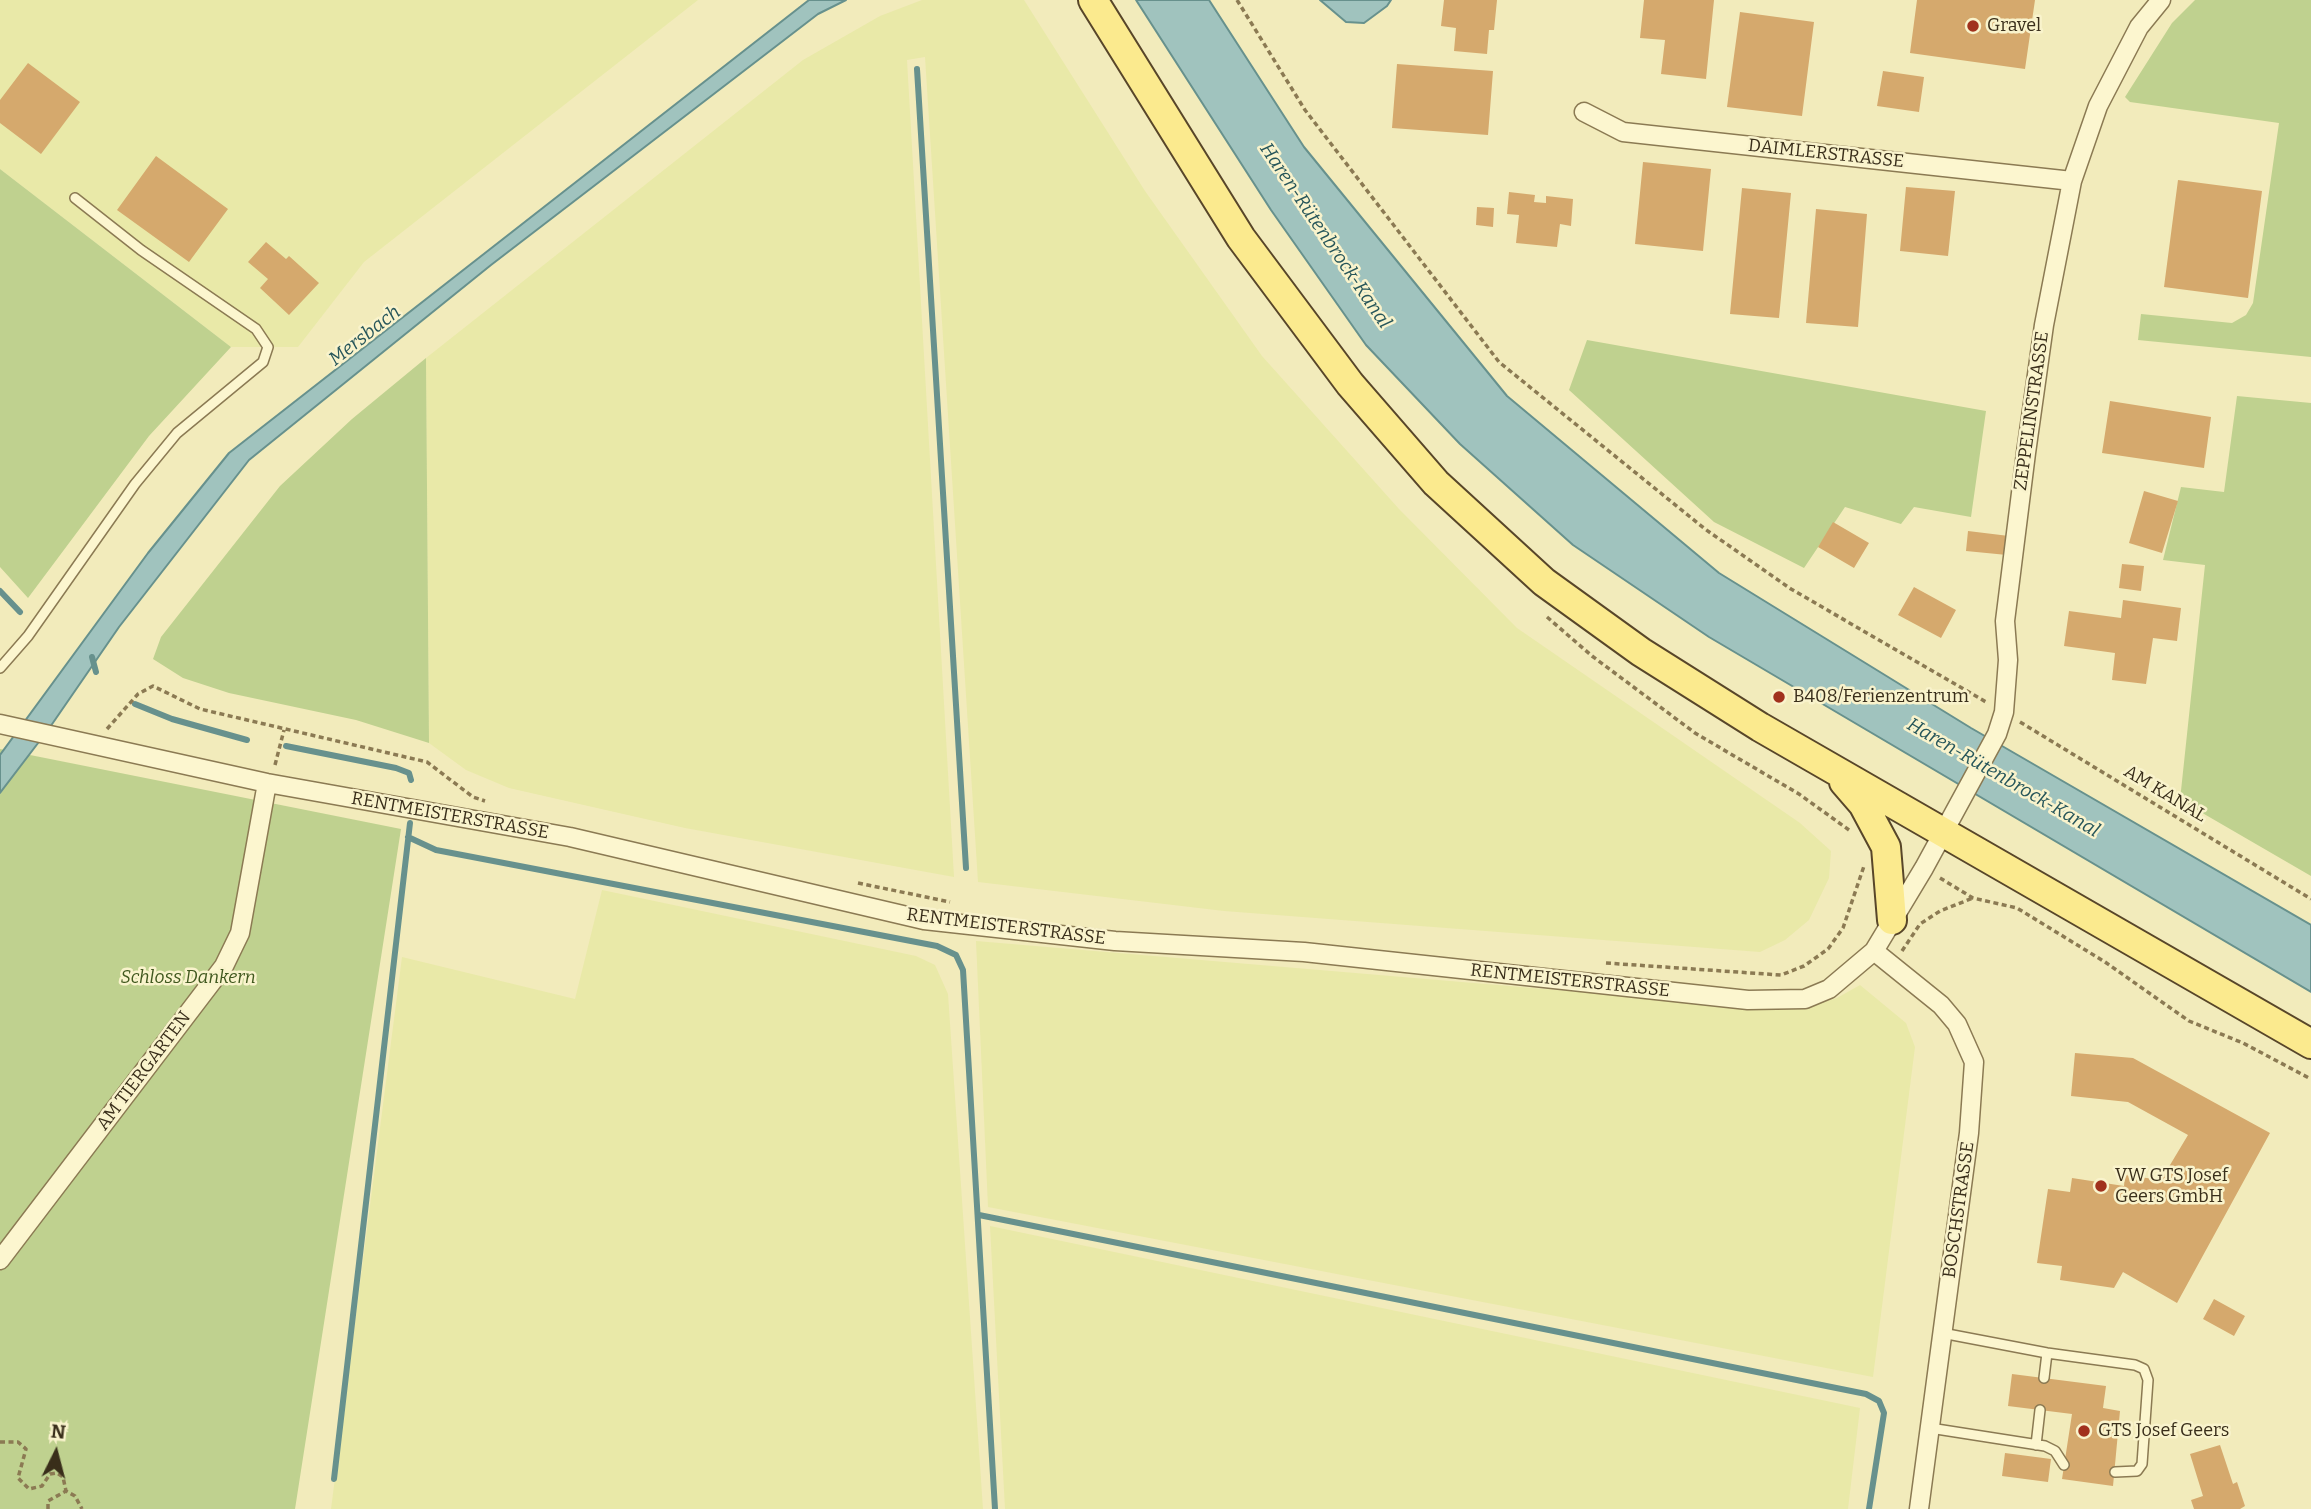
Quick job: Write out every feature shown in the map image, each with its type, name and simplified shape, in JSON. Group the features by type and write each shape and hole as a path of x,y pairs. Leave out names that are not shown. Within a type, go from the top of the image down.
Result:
{"main road":[{"path":"1093,0 1241,238 1350,384 1436,483 1544,582 1641,652 1833,769 2311,1044"},
{"path":"1833,769 1863,804 1885,847 1892,920"}],"street":[{"name":"ZEPPELINSTRASSE","path":"1944,832 1962,794 1997,734 2004,712 2008,660 2005,621 2026,453 2044,325 2072,181 2098,106 2139,27 2161,0"},
{"name":"DAIMLERSTRASSE","path":"1584,112 1623,132 2072,181"},
{"name":"RENTMEISTERSTRASSE","path":"6,726 267,783 570,837 924,920 1115,941 1304,952 1748,1000 1805,999 1829,989 1874,951 1944,832"},
{"name":"AM TIERGARTEN","path":"0,1260 224,966 240,933 267,783"},
{"name":"BOSCHSTRASSE","path":"1874,951 1949,1014 1968,1043 1974,1062 1969,1133 1919,1509"}],"lane":[{"path":"0,668 28,636 135,484 177,433 263,362 268,347 256,329 141,250 75,198"},
{"path":"1942,1333 2046,1353 2135,1365 2144,1369 2148,1380 2142,1464 2137,1471 2115,1472"},
{"path":"2044,1378 2046,1353"},
{"path":"2036,1445 2040,1410"},
{"path":"1930,1428 2036,1445 2055,1451 2064,1465"}],"path":[{"name":"AM KANAL","path":"1237,0 1305,110 1499,362 1705,529 1791,589 2004,712 2311,899"},
{"path":"94,744 138,694 153,687 200,709 427,762 473,797 494,803"},
{"path":"267,783 273,773 284,730"},
{"path":"1592,962 1781,975 1804,966 1828,949 1843,928 1865,863"},
{"path":"1924,868 1973,898 2017,908 2105,962 2189,1021 2243,1043 2311,1079"},
{"path":"853,882 952,902"},
{"path":"0,1442 18,1442 26,1449 19,1478 29,1489 42,1486 50,1474 57,1473 63,1477 66,1490 75,1496 82,1509"},
{"path":"48,1509 48,1501 66,1490"}],"green space":[{"path":"0,0 698,0 364,262 298,347 231,347 0,169"},
{"path":"922,0 1024,0 1145,191 1262,356 1399,509 1517,628 1800,823 1831,851 1829,878 1809,920 1785,940 1760,952 1224,911 978,882 925,57 907,60 954,877 685,828 509,788 466,770 429,743 426,358 803,60 880,16"},
{"path":"2195,0 2311,0 2311,357 2138,340 2141,314 2232,323 2246,315 2253,303 2279,123 2130,102 2125,97 2172,23"},
{"path":"0,169 231,347 149,436 28,598 0,567"},
{"path":"1587,340 1986,411 1971,517 1914,507 1901,524 1845,507 1804,568 1714,522 1569,390"},
{"path":"426,358 429,743 356,720 229,693 183,678 153,659 161,637 280,486 352,419"},
{"path":"2237,396 2311,403 2311,876 2180,800 2205,565 2163,560 2181,487 2224,492"},
{"name":"Schloss Dankern","path":"0,749 401,829 295,1509 0,1509"},
{"path":"602,890 916,956 935,965 948,994 983,1509 331,1509 402,957 575,999"},
{"path":"976,941 1758,1007 1803,1008 1837,998 1860,985 1906,1023 1915,1047 1873,1377 988,1207"},
{"path":"990,1226 1860,1408 1848,1509 1005,1509"}],"water":[{"path":"809,0 846,0 818,14 491,265 249,460 119,627 48,730 0,793 0,755 148,553 229,453"},
{"name":"Haren-Rütenbrock-Kanal","path":"1136,0 1209,0 1304,147 1507,396 1719,573 1971,728 2311,925 2311,992 1709,637 1573,545 1460,444 1366,345 1271,210"},
{"path":"1320,0 1391,0 1364,23 1346,22"}],"building":[{"path":"1444,0 1497,0 1494,30 1489,30 1487,54 1454,51 1456,28 1441,26"},
{"path":"1644,0 1714,0 1706,79 1661,74 1665,40 1640,38"},
{"name":"Gravel","path":"1917,0 2035,0 2025,69 1910,53"},
{"path":"1740,12 1814,22 1802,116 1727,107"},
{"path":"28,63 80,102 41,154 0,123 0,100"},
{"path":"1397,64 1493,71 1488,135 1392,128"},
{"path":"1883,71 1924,77 1919,112 1877,106"},
{"path":"156,156 228,209 189,262 117,210"},
{"path":"1643,162 1711,169 1703,251 1635,244"},
{"path":"2178,180 2262,191 2248,298 2164,287"},
{"path":"1906,187 1955,191 1948,256 1900,251"},
{"path":"1742,188 1791,193 1779,318 1730,314"},
{"path":"1509,192 1535,195 1534,202 1546,203 1546,196 1573,199 1571,226 1560,224 1557,247 1516,243 1519,215 1507,214"},
{"path":"1477,207 1494,208 1493,227 1476,225"},
{"path":"1816,209 1867,214 1858,327 1806,323"},
{"path":"266,242 286,259 289,256 319,283 289,315 260,288 268,279 248,262"},
{"path":"2110,401 2211,417 2204,468 2102,453"},
{"path":"2144,491 2178,501 2162,553 2129,543"},
{"path":"1833,522 1869,543 1854,568 1818,547"},
{"path":"1968,531 2009,536 2007,555 1966,551"},
{"path":"2122,564 2144,566 2141,591 2119,588"},
{"path":"1914,587 1956,610 1941,638 1898,615"},
{"path":"2123,600 2181,608 2177,641 2153,638 2146,684 2112,680 2115,653 2064,646 2069,611 2121,618"},
{"path":"2075,1053 2133,1058 2270,1133 2177,1303 2123,1272 2114,1288 2060,1280 2062,1266 2037,1263 2048,1189 2070,1192 2072,1178 2124,1186 2125,1175 2161,1180 2188,1135 2128,1102 2071,1096"},
{"path":"2214,1299 2245,1316 2234,1336 2203,1319"},
{"path":"2012,1374 2106,1386 2103,1408 2120,1411 2113,1486 2062,1479 2072,1414 2008,1406"},
{"path":"2220,1445 2233,1484 2237,1482 2245,1506 2240,1509 2194,1509 2191,1500 2203,1496 2190,1454"},
{"path":"2005,1453 2051,1459 2048,1482 2002,1476"}],"waterway":[{"path":"917,69 966,868"},
{"path":"0,591 20,612"},
{"path":"92,657 96,672"},
{"path":"135,704 172,719 247,740"},
{"path":"286,746 396,768 409,773 411,780"},
{"path":"334,1479 410,823"},
{"path":"408,837 436,850 937,946 956,955 963,970 995,1509"},
{"path":"979,1215 1866,1394 1879,1401 1884,1413 1869,1509"}],"place":[{"name":"Gravel","path":"1973,26"},
{"name":"B408/Ferienzentrum","path":"1779,697"},
{"name":"VW GTS Josef Geers GmbH","path":"2101,1186"},
{"name":"GTS Josef Geers","path":"2084,1431"}],"water label":[{"name":"Mersbach","path":"365,336"}]}
